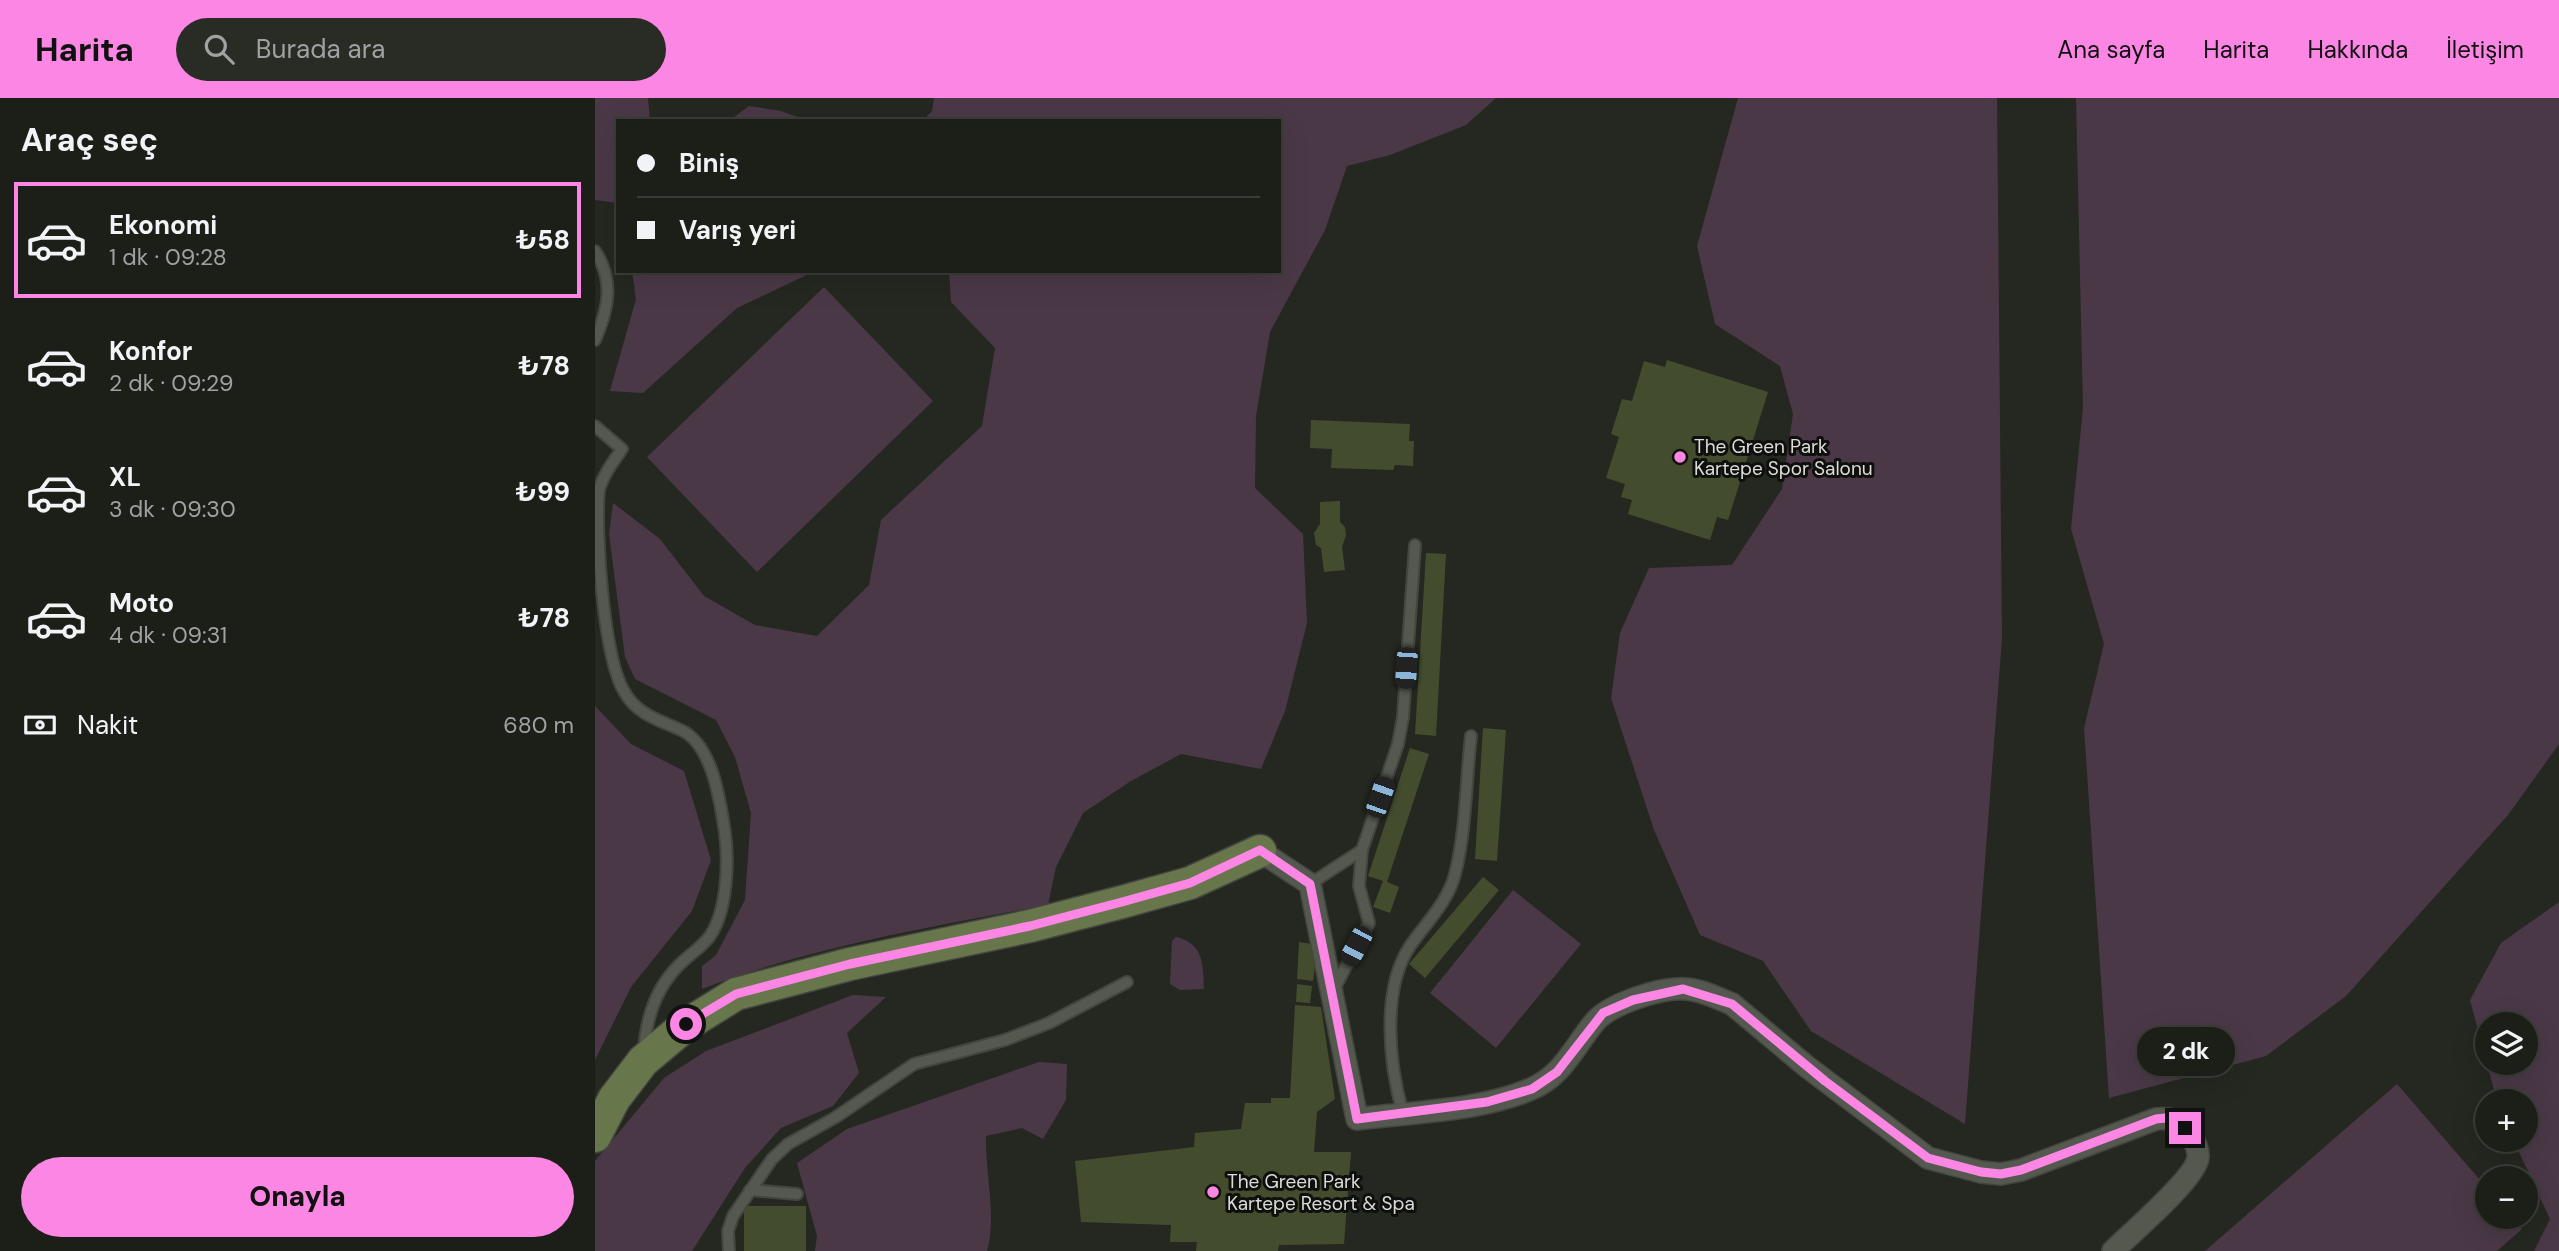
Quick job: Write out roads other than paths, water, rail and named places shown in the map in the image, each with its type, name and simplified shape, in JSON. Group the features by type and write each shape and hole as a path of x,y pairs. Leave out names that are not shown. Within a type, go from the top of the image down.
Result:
{"main road":[{"path":"595,1136 614,1099 643,1061 686,1024 736,994 850,964 1030,926 1122,902 1190,883 1260,850"}],"street":[{"path":"1260,850 1310,884 1357,1119 1487,1102 1532,1089 1557,1072 1603,1013 1633,1000 1661,993 1683,989 1699,991 1732,1004 1909,1146 1945,1165 2001,1174 2021,1170 2156,1119 2176,1121 2185,1128 2197,1146 2199,1155 2193,1173 2113,1251"}],"lane":[{"path":"595,251 607,282 608,302 595,340"},
{"path":"595,426 622,449 604,475 595,509 603,617 616,673 624,692 643,714 682,731 702,750 711,771 725,834 726,864 717,923 700,948 670,975 656,996 646,1031 643,1061"},
{"path":"1332,992 1369,923 1359,886 1362,850 1398,744 1403,717 1415,545"},
{"path":"1403,1113 1391,1061 1395,981 1408,949 1446,896 1455,874 1471,736"},
{"path":"1310,884 1362,850"},
{"path":"729,1251 731,1223 772,1159 788,1144 836,1117 899,1072 1049,1023 1127,982"},
{"path":"750,1190 797,1194"}],"place":[{"name":"The Green Park Kartepe Spor Salonu","path":"1680,457"},
{"name":"The Green Park Kartepe Resort & Spa","path":"1213,1192"}]}
